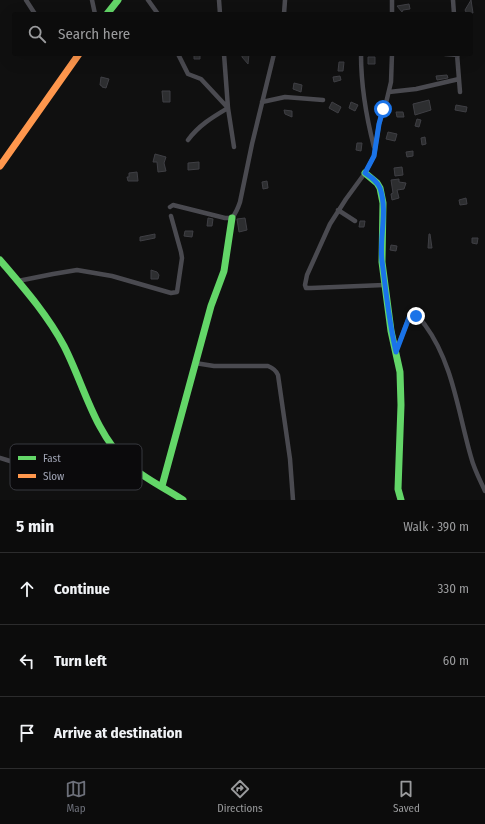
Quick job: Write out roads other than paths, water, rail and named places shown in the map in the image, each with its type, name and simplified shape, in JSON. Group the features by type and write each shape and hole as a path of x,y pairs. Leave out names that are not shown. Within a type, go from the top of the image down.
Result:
{"street":[{"path":"26,0 34,12"},
{"path":"92,0 95,12"},
{"path":"109,12 118,0"},
{"path":"148,0 157,12"},
{"path":"219,0 220,12"},
{"path":"284,12 285,0"},
{"path":"392,0 392,12"},
{"path":"453,0 454,12"},
{"path":"0,166 79,56"},
{"path":"179,56 188,74 200,79 228,108"},
{"path":"224,56 228,108 234,147"},
{"path":"162,486 211,306 224,271 232,218 238,209 240,202 274,56"},
{"path":"361,56 363,96 375,149"},
{"path":"384,285 306,288 305,285 307,275 325,234 338,210 365,173 374,156 381,114 389,92 392,74 392,56"},
{"path":"457,56 460,92"},
{"path":"389,92 416,89 459,79"},
{"path":"262,102 285,96 323,100"},
{"path":"188,140 194,131 228,108"},
{"path":"365,173 377,183 380,188 383,203 382,262 384,285 400,372 401,405 398,489 401,500"},
{"path":"170,207 173,205 224,218 232,218"},
{"path":"338,210 355,221"},
{"path":"18,281 77,270 112,276 175,293 182,258 171,216"},
{"path":"0,260 33,300 59,338 88,403 113,444"},
{"path":"396,352 410,315 414,313 420,318 428,330 446,363 471,459 485,491"},
{"path":"195,363 214,366 268,366 276,371 278,375 290,459 293,500"},
{"path":"0,458 10,461"},
{"path":"142,472 183,500"}]}
